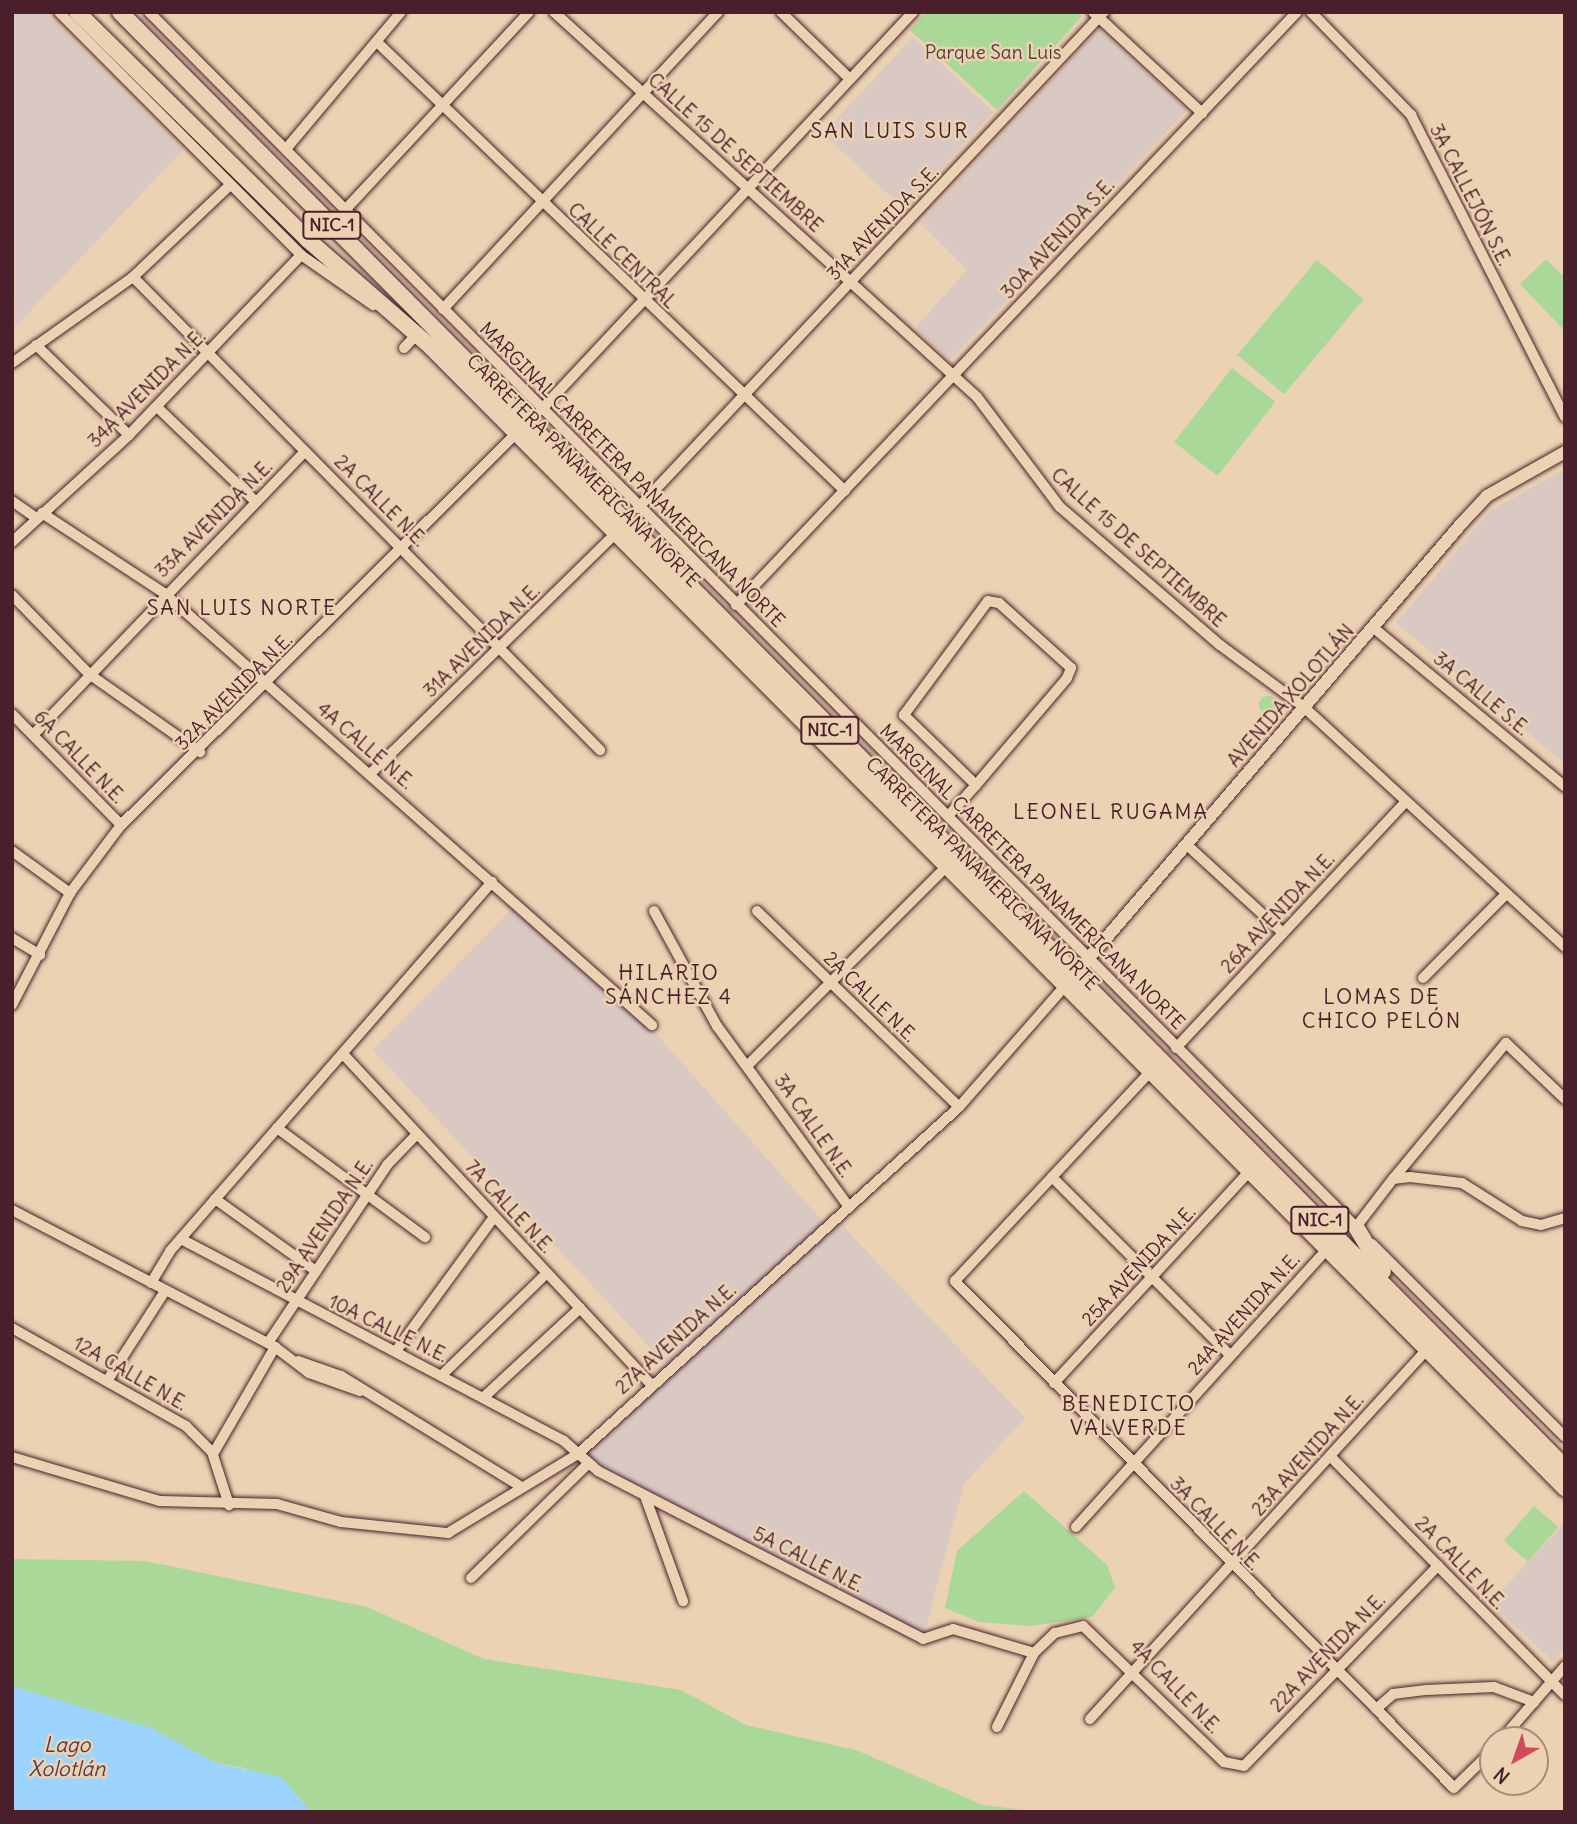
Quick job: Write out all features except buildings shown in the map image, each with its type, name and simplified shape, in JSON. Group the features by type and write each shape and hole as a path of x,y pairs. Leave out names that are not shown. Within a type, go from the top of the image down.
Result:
{"highway":[{"name":"CARRETERA PANAMERICANA NORTE","path":"77,12 213,149 417,334 946,867 1070,981 1149,1073 1326,1250 1432,1343 1565,1467"},
{"name":"CARRETERA PANAMERICANA NORTE","path":"120,12 587,485 1070,981 1432,1343 1565,1488"},
{"path":"1356,1227 1379,1268 1424,1314 1432,1343"}],"main road":[{"name":"AVENIDA XOLOTLÁN","path":"1070,981 1087,958 1375,629 1487,496 1565,452"}],"street":[{"path":"59,12 301,255"},
{"name":"MARGINAL CARRETERA PANAMERICANA NORTE","path":"149,12 346,209 563,433 1565,1437"},
{"path":"286,149 378,43 401,12"},
{"path":"346,209 529,12"},
{"name":"CALLE 15 DE SEPTIEMBRE","path":"554,12 954,375 1060,507 1220,645 1305,708 1565,947"},
{"path":"443,309 718,12"},
{"path":"781,12 850,79"},
{"path":"541,410 645,302 913,12"},
{"name":"30A AVENIDA S.E.","path":"736,605 1297,12"},
{"name":"3A CALLEJÓN S.E.","path":"1311,12 1411,116 1565,417"},
{"path":"1099,14 1202,113"},
{"name":"31A AVENIDA S.E.","path":"744,397 1099,14"},
{"name":"CALLE CENTRAL","path":"378,43 845,491"},
{"path":"12,363 133,278 230,185"},
{"name":"NIC-1","path":"301,255 417,334"},
{"name":"34A AVENIDA N.E.","path":"12,542 129,435 301,255"},
{"name":"2A CALLE N.E.","path":"133,278 600,750"},
{"path":"404,348 417,334"},
{"path":"36,345 129,435"},
{"path":"638,508 744,397"},
{"path":"157,407 255,501"},
{"name":"32A AVENIDA N.E.","path":"12,1005 70,893 121,825 200,752 517,433"},
{"path":"563,433 587,485"},
{"name":"33A AVENIDA N.E.","path":"33,734 164,593 305,451"},
{"name":"4A CALLE N.E.","path":"12,501 164,593 266,685 371,772 652,1025"},
{"name":"31A AVENIDA N.E.","path":"371,772 501,649 615,534"},
{"path":"12,595 89,674 200,752"},
{"path":"948,816 976,785 1071,668 999,603 988,600 904,715 976,785"},
{"name":"3A CALLE S.E.","path":"1375,629 1565,787"},
{"name":"6A CALLE N.E.","path":"12,714 121,825"},
{"name":"26A AVENIDA N.E.","path":"1176,1048 1405,802"},
{"path":"1187,845 1282,932"},
{"path":"12,851 70,893"},
{"path":"748,1065 832,985 946,867"},
{"path":"151,1283 181,1239 215,1199 492,882"},
{"path":"1423,978 1506,894"},
{"name":"3A CALLE N.E.","path":"654,911 676,960 849,1207"},
{"name":"2A CALLE N.E.","path":"757,911 959,1107"},
{"path":"12,938 40,955"},
{"name":"27A AVENIDA N.E.","path":"12,1457 160,1501 229,1505 277,1504 341,1522 448,1533 517,1485 578,1454 651,1384 959,1107 1070,981"},
{"path":"1356,1227 1506,1043 1565,1099"},
{"name":"7A CALLE N.E.","path":"342,1054 651,1384"},
{"path":"1149,1073 1052,1177 1230,1355"},
{"path":"277,1128 425,1237"},
{"name":"29A AVENIDA N.E.","path":"213,1454 295,1304 366,1196 417,1133"},
{"name":"25A AVENIDA N.E.","path":"1054,1383 1249,1172"},
{"name":"3A CALLE N.E.","path":"1052,1177 955,1281 1231,1566 1454,1788 1479,1764"},
{"path":"1393,1179 1462,1183 1522,1221 1541,1225 1565,1218"},
{"path":"215,1199 316,1271"},
{"path":"12,1210 298,1361 315,1362 517,1485"},
{"path":"396,1350 494,1217"},
{"name":"10A CALLE N.E.","path":"181,1239 295,1304 396,1350 484,1397 578,1454"},
{"name":"24A AVENIDA N.E.","path":"1076,1527 1326,1250"},
{"path":"442,1375 547,1273"},
{"path":"107,1381 165,1291"},
{"path":"484,1397 580,1308"},
{"name":"12A CALLE N.E.","path":"12,1328 186,1426 213,1454 229,1505"},
{"name":"23A AVENIDA N.E.","path":"1090,1719 1137,1672 1432,1343"},
{"name":"5A CALLE N.E.","path":"578,1454 588,1464 645,1496 923,1639 953,1629 1034,1653"},
{"name":"2A CALLE N.E.","path":"1330,1456 1565,1695"},
{"path":"471,1578 588,1464"},
{"path":"645,1496 684,1601"},
{"name":"22A AVENIDA N.E.","path":"1244,1766 1438,1566"},
{"name":"4A CALLE N.E.","path":"1034,1653 1055,1633 1083,1626 1137,1672 1224,1762 1244,1766"},
{"path":"997,1727 1034,1653"},
{"path":"1514,1726 1565,1665"},
{"path":"1376,1709 1393,1694 1494,1687 1534,1702"}],"shaded area":[{"path":"12,12 45,12 183,150 15,327"},
{"path":"1099,29 1187,110 950,360 915,328 967,270 920,223"},
{"path":"913,37 993,112 903,209 823,134"},
{"path":"1565,469 1565,764 1396,623 1490,511"},
{"path":"517,904 635,1010 827,1226 836,1219 1025,1418 964,1484 924,1634 588,1464 578,1454 669,1368 373,1050"},
{"path":"1565,1522 1565,1648 1553,1661 1490,1603"}],"green space":[{"name":"Parque San Luis","path":"926,12 1078,12 1082,16 997,110 910,30"},
{"path":"1546,259 1565,278 1565,331 1520,284"},
{"path":"1317,260 1364,299 1284,394 1237,355"},
{"path":"1232,368 1275,402 1217,476 1174,442"},
{"path":"1264,696 1272,696 1277,705 1275,712 1264,714 1259,709 1259,701"},
{"path":"1024,1491 1107,1565 1115,1588 1092,1617 1030,1626 979,1622 945,1608 957,1551"},
{"path":"1534,1506 1558,1527 1528,1562 1504,1541"},
{"path":"12,1559 145,1561 367,1607 484,1659 681,1690 746,1725 856,1750 983,1805 1041,1812 306,1812 245,1768 216,1763 131,1722 12,1687"}],"water":[{"name":"Lago Xolotlán","path":"12,1686 151,1728 216,1763 281,1777 311,1812 12,1812"}],"district":[{"name":"SAN LUIS SUR","path":"890,131"},
{"name":"SAN LUIS NORTE","path":"242,608"},
{"name":"LEONEL RUGAMA","path":"1111,812"},
{"name":"HILARIO SÁNCHEZ 4","path":"669,985"},
{"name":"LOMAS DE CHICO PELÓN","path":"1382,1009"},
{"name":"BENEDICTO VALVERDE","path":"1129,1416"}]}
